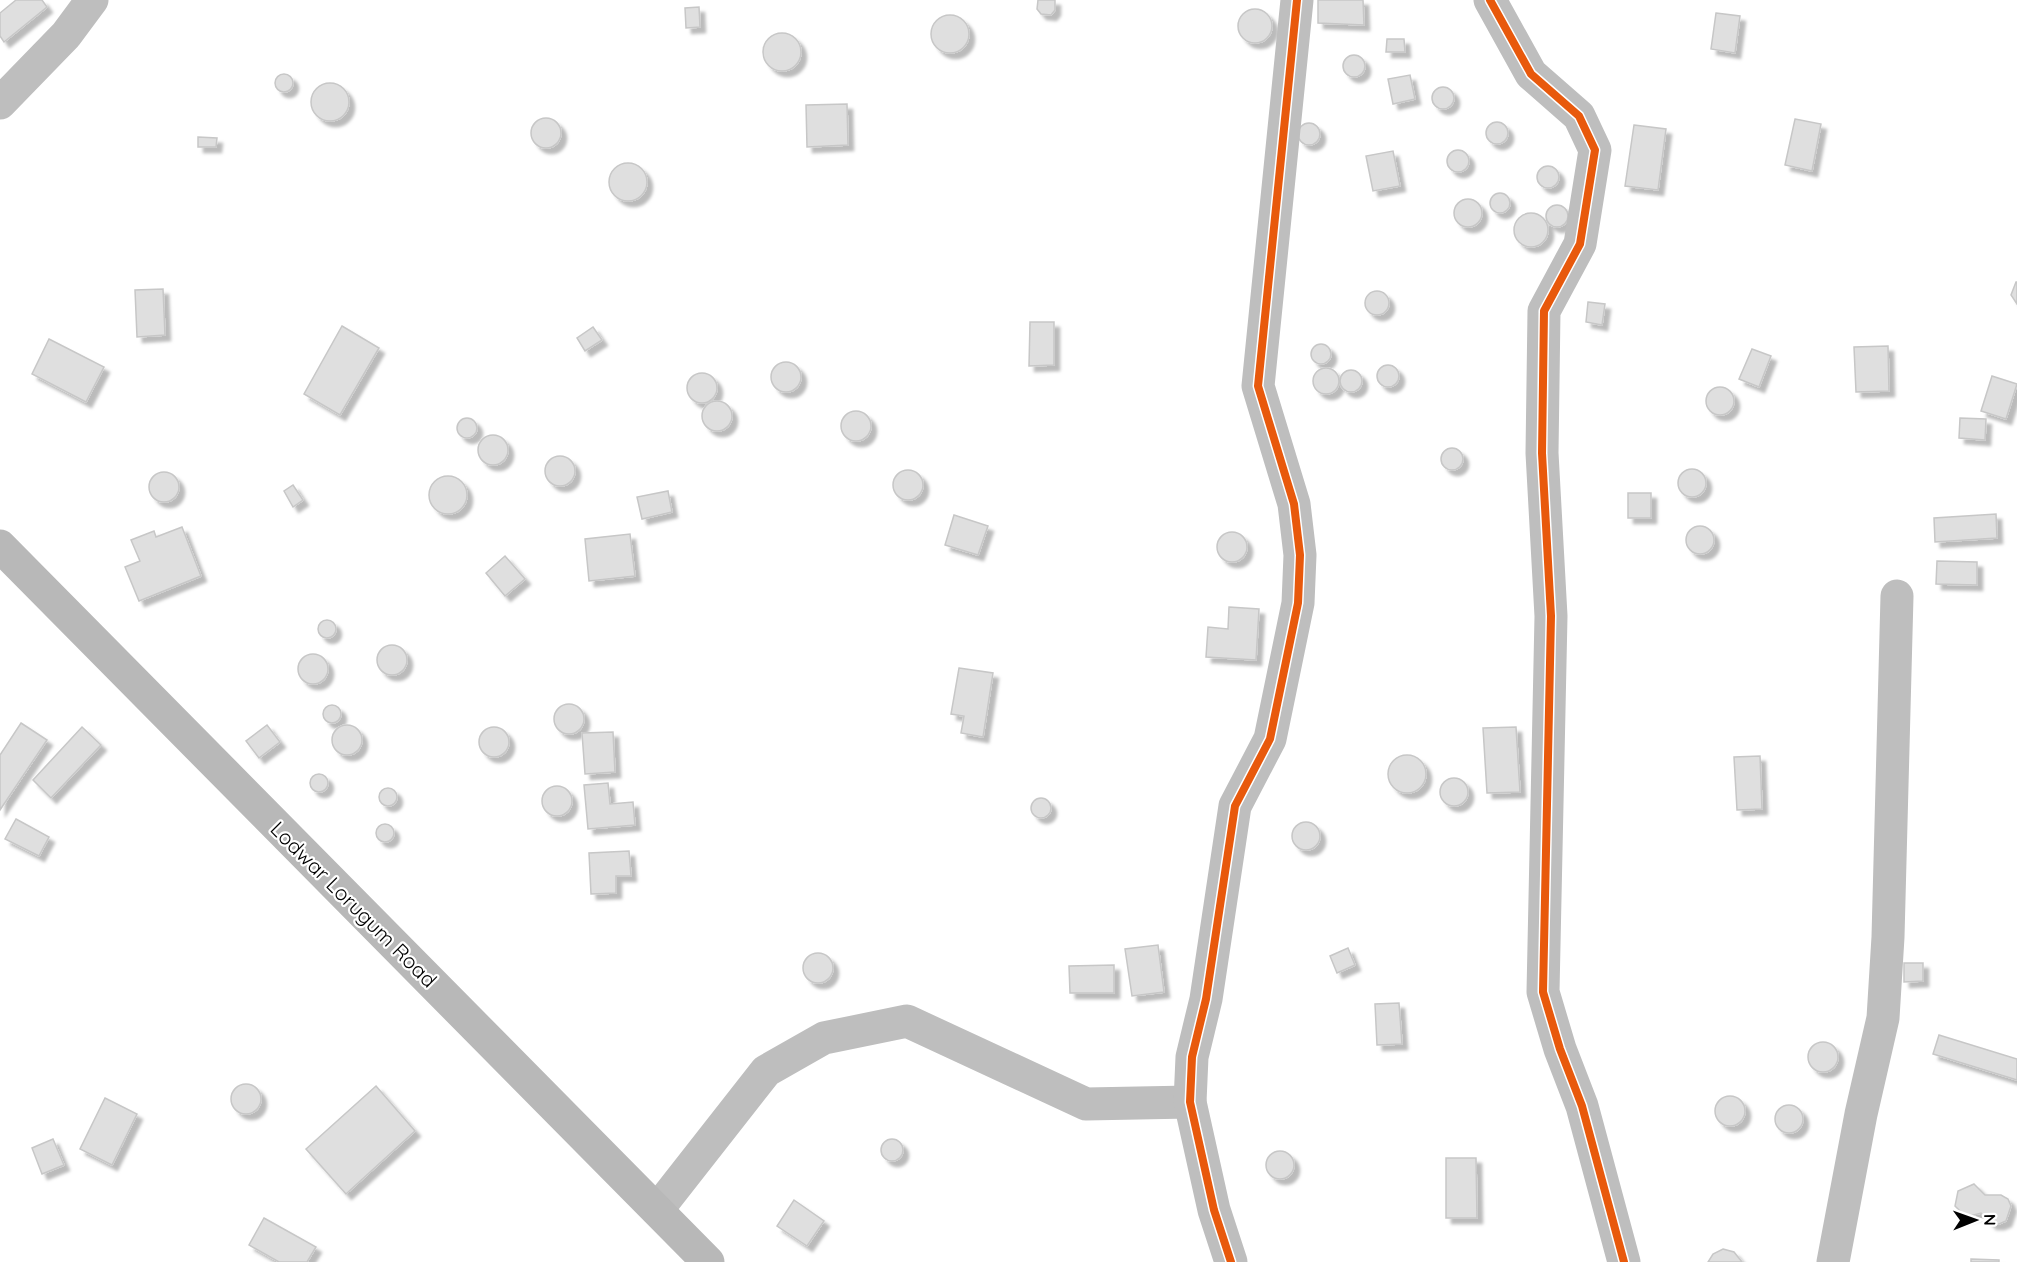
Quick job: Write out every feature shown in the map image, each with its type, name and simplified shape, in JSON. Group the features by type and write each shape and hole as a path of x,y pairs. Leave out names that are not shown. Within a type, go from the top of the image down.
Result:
{"main road":[{"name":"Lodwar Lorugum Road","path":"0,546 708,1262"}],"street":[{"path":"0,103 66,36 92,0"},
{"path":"1231,1262 1214,1210 1190,1102 1192,1057 1206,999 1235,806 1270,738 1298,603 1300,555 1294,504 1258,386 1296,0"},
{"path":"1490,0 1494,11 1532,74 1579,116 1594,150 1580,244 1544,311 1542,453 1551,616 1543,992 1560,1049 1582,1106 1624,1262"},
{"path":"1833,1262 1883,1018 1888,937 1897,596"},
{"path":"657,1210 766,1071 824,1038 907,1021 1086,1104 1190,1102"}],"building":[{"path":"16,0 42,0 47,7 4,42 0,36 0,13"},
{"path":"1038,0 1055,0 1055,10 1051,15 1041,14 1037,9"},
{"path":"1318,0 1363,0 1364,25 1318,23"},
{"path":"699,7 700,27 686,28 685,8"},
{"path":"1255,9 1267,14 1272,26 1267,38 1255,43 1243,38 1238,26 1243,14"},
{"path":"1716,13 1740,16 1735,53 1711,49"},
{"path":"950,15 957,16 963,21 968,27 968,41 963,47 957,52 950,53 943,52 937,47 932,41 931,34 932,27 937,21 943,16"},
{"path":"782,33 789,34 795,39 800,45 800,59 795,65 789,70 782,71 775,70 769,65 764,59 763,52 764,45 769,39 775,34"},
{"path":"1387,39 1404,39 1405,52 1386,52"},
{"path":"1350,55 1358,55 1365,62 1365,70 1358,77 1350,77 1343,70 1343,62"},
{"path":"284,74 290,77 293,83 290,89 284,92 278,89 275,83 278,77"},
{"path":"1410,75 1415,99 1393,104 1388,79"},
{"path":"330,83 337,84 343,89 348,95 348,109 343,115 337,120 330,121 323,120 317,115 312,109 311,102 312,95 317,89 323,84"},
{"path":"1439,87 1447,87 1454,94 1454,102 1447,109 1439,109 1432,102 1432,94"},
{"path":"847,104 848,145 807,147 806,105"},
{"path":"546,118 552,119 560,127 560,139 552,147 546,148 540,147 532,139 531,133 532,127 540,119"},
{"path":"1795,119 1821,124 1812,171 1785,165"},
{"path":"1493,122 1501,122 1508,129 1508,137 1501,144 1493,144 1486,137 1486,129"},
{"path":"1309,123 1317,126 1320,134 1317,142 1309,145 1301,142 1298,134 1301,126"},
{"path":"1634,125 1666,129 1658,190 1625,186"},
{"path":"198,137 217,138 216,147 198,147"},
{"path":"1454,150 1462,150 1469,157 1469,165 1462,172 1454,172 1447,165 1447,157"},
{"path":"1393,151 1400,186 1373,191 1366,156"},
{"path":"628,163 635,164 641,169 646,175 646,189 641,195 635,200 628,201 621,200 615,195 610,189 609,182 610,175 615,169 621,164"},
{"path":"1544,166 1552,166 1559,173 1559,181 1552,188 1544,188 1537,181 1537,173"},
{"path":"1500,193 1507,196 1510,203 1507,210 1500,213 1493,210 1490,203 1493,196"},
{"path":"1468,199 1478,203 1482,213 1478,223 1468,227 1458,223 1454,213 1458,203"},
{"path":"1553,205 1561,205 1568,212 1568,220 1561,227 1553,227 1546,220 1546,212"},
{"path":"1531,213 1543,218 1548,230 1543,242 1531,247 1519,242 1514,230 1519,218"},
{"path":"2017,282 2017,304 2011,295"},
{"path":"163,289 165,335 137,337 135,290"},
{"path":"1377,291 1385,295 1389,303 1385,311 1377,315 1369,311 1365,303 1369,295"},
{"path":"1588,302 1605,304 1602,325 1586,322"},
{"path":"1030,322 1054,322 1054,365 1029,366"},
{"path":"342,326 379,348 340,415 304,394"},
{"path":"593,327 602,340 585,351 577,338"},
{"path":"49,339 104,367 86,402 32,374"},
{"path":"1317,344 1325,344 1331,350 1331,358 1325,364 1317,364 1311,358 1311,350"},
{"path":"1888,346 1889,391 1856,392 1854,347"},
{"path":"1752,349 1771,356 1759,387 1739,379"},
{"path":"786,362 792,363 800,371 800,383 792,391 786,392 780,391 772,383 771,377 772,371 780,363"},
{"path":"1384,365 1392,365 1399,372 1399,380 1392,387 1384,387 1377,380 1377,372"},
{"path":"1326,368 1336,371 1339,381 1336,391 1326,394 1316,391 1313,381 1316,371"},
{"path":"1347,370 1355,370 1362,377 1362,385 1355,392 1347,392 1340,385 1340,377"},
{"path":"702,373 708,374 716,382 716,394 708,402 702,403 696,402 688,394 687,388 688,382 696,374"},
{"path":"1992,376 2017,384 2006,419 1981,411"},
{"path":"1720,387 1730,391 1734,401 1730,411 1720,415 1710,411 1706,401 1710,391"},
{"path":"717,401 723,402 731,410 731,422 723,430 717,431 711,430 703,422 702,416 703,410 711,402"},
{"path":"856,411 862,412 870,420 870,432 862,440 856,441 850,440 842,432 841,426 842,420 850,412"},
{"path":"467,418 474,421 477,428 474,435 467,438 460,435 457,428 460,421"},
{"path":"1960,418 1986,419 1985,440 1959,438"},
{"path":"493,435 504,439 508,450 504,461 493,465 482,461 478,450 482,439"},
{"path":"1448,448 1456,448 1463,455 1463,463 1456,470 1448,470 1441,463 1441,455"},
{"path":"560,456 571,460 575,471 571,482 560,486 549,482 545,471 549,460"},
{"path":"1692,469 1702,473 1706,483 1702,493 1692,497 1682,493 1678,483 1682,473"},
{"path":"908,470 919,474 923,485 919,496 908,500 897,496 893,485 897,474"},
{"path":"164,472 170,473 178,481 178,493 170,501 164,502 158,501 150,493 149,487 150,481 158,473"},
{"path":"448,476 455,477 461,482 466,488 466,502 461,508 455,513 448,514 441,513 435,508 430,502 429,495 430,488 435,482 441,477"},
{"path":"293,485 303,500 293,507 284,491"},
{"path":"668,491 672,512 642,519 637,497"},
{"path":"1628,493 1651,493 1651,518 1628,518"},
{"path":"1996,514 1997,538 1935,542 1934,518"},
{"path":"954,515 988,526 978,555 945,545"},
{"path":"1700,526 1710,530 1714,540 1710,550 1700,554 1690,550 1686,540 1690,530"},
{"path":"182,527 201,576 139,601 125,567 140,561 131,540 154,531 156,537"},
{"path":"1232,532 1238,533 1246,541 1246,553 1238,561 1232,562 1226,561 1218,553 1217,547 1218,541 1226,533"},
{"path":"630,534 635,576 589,581 585,539"},
{"path":"505,556 525,579 505,596 486,573"},
{"path":"1937,561 1977,562 1977,585 1936,584"},
{"path":"1229,607 1259,609 1256,660 1206,657 1208,627 1228,629"},
{"path":"327,620 333,623 336,629 333,635 327,638 321,635 318,629 321,623"},
{"path":"392,645 398,646 406,654 406,666 398,674 392,675 386,674 378,666 377,660 378,654 386,646"},
{"path":"313,654 319,655 327,663 327,675 319,683 313,684 307,683 299,675 298,669 299,663 307,655"},
{"path":"959,668 993,673 983,737 961,733 964,716 951,714"},
{"path":"569,704 575,705 583,713 583,725 575,733 569,734 563,733 555,725 554,719 555,713 563,705"},
{"path":"332,705 338,708 341,714 338,720 332,723 326,720 323,714 326,708"},
{"path":"21,723 47,740 0,810 0,755"},
{"path":"267,725 280,742 259,758 246,741"},
{"path":"347,725 353,726 361,734 361,746 353,754 347,755 341,754 333,746 332,740 333,734 341,726"},
{"path":"82,727 101,745 51,798 33,780"},
{"path":"494,727 505,731 509,742 505,753 494,757 483,753 479,742 483,731"},
{"path":"1516,727 1520,792 1487,793 1483,728"},
{"path":"613,732 615,772 585,774 582,733"},
{"path":"1407,755 1414,756 1420,761 1425,767 1425,781 1420,787 1414,792 1407,793 1400,792 1394,787 1389,781 1388,774 1389,767 1394,761 1400,756"},
{"path":"1760,756 1762,809 1737,810 1734,757"},
{"path":"319,774 325,777 328,783 325,789 319,792 313,789 310,783 313,777"},
{"path":"1454,778 1464,782 1468,792 1464,802 1454,806 1444,802 1440,792 1444,782"},
{"path":"608,783 610,804 633,802 635,825 588,829 584,785"},
{"path":"557,786 563,787 571,795 571,807 563,815 557,816 551,815 543,807 542,801 543,795 551,787"},
{"path":"388,788 394,791 397,797 394,803 388,806 382,803 379,797 382,791"},
{"path":"1041,798 1048,801 1051,808 1048,815 1041,818 1034,815 1031,808 1034,801"},
{"path":"16,819 49,837 39,856 5,839"},
{"path":"1306,822 1316,826 1320,836 1316,846 1306,850 1296,846 1292,836 1296,826"},
{"path":"385,824 391,827 394,833 391,839 385,842 379,839 376,833 379,827"},
{"path":"629,851 631,876 616,876 616,893 591,894 589,853"},
{"path":"1158,945 1164,992 1132,996 1125,949"},
{"path":"1348,948 1355,965 1337,973 1330,956"},
{"path":"818,953 824,954 832,962 832,974 824,982 818,983 812,982 804,974 803,968 804,962 812,954"},
{"path":"1904,963 1923,963 1923,981 1904,982"},
{"path":"1114,965 1114,993 1070,993 1069,966"},
{"path":"1399,1003 1402,1044 1377,1045 1375,1004"},
{"path":"1939,1035 2017,1059 2017,1080 1933,1054"},
{"path":"1823,1042 1829,1043 1837,1051 1837,1063 1829,1071 1823,1072 1817,1071 1809,1063 1808,1057 1809,1051 1817,1043"},
{"path":"246,1084 256,1089 261,1099 256,1109 246,1114 236,1109 231,1099 236,1089"},
{"path":"376,1086 415,1131 346,1194 306,1149"},
{"path":"1730,1096 1736,1097 1744,1105 1744,1117 1736,1125 1730,1126 1724,1125 1716,1117 1715,1111 1716,1105 1724,1097"},
{"path":"105,1098 137,1114 112,1165 80,1149"},
{"path":"1789,1105 1799,1109 1803,1119 1799,1129 1789,1133 1779,1129 1775,1119 1779,1109"},
{"path":"53,1139 64,1165 42,1174 32,1148"},
{"path":"892,1139 900,1142 903,1150 900,1158 892,1161 884,1158 881,1150 884,1142"},
{"path":"1280,1151 1290,1155 1294,1165 1290,1175 1280,1179 1270,1175 1266,1165 1270,1155"},
{"path":"1446,1158 1476,1158 1477,1218 1446,1218"},
{"path":"1974,1184 1985,1195 2001,1195 2008,1199 2011,1206 2006,1221 1991,1224 1981,1213 1966,1217 1955,1206 1958,1191"},
{"path":"794,1200 824,1221 807,1246 777,1226"},
{"path":"264,1218 316,1247 307,1262 279,1262 249,1245"},
{"path":"1723,1249 1734,1252 1742,1262 1708,1262 1713,1254"},
{"path":"1971,1259 1999,1260 1999,1262 1971,1262"}],"cycle path":[{"path":"1231,1262 1214,1210 1190,1102 1192,1057 1206,999 1235,806 1270,739 1298,603 1300,555 1294,504 1258,386 1297,0"},
{"path":"1490,0 1531,74 1579,116 1595,150 1580,244 1544,311 1542,453 1551,616 1543,992 1560,1049 1582,1106 1624,1262"}]}
